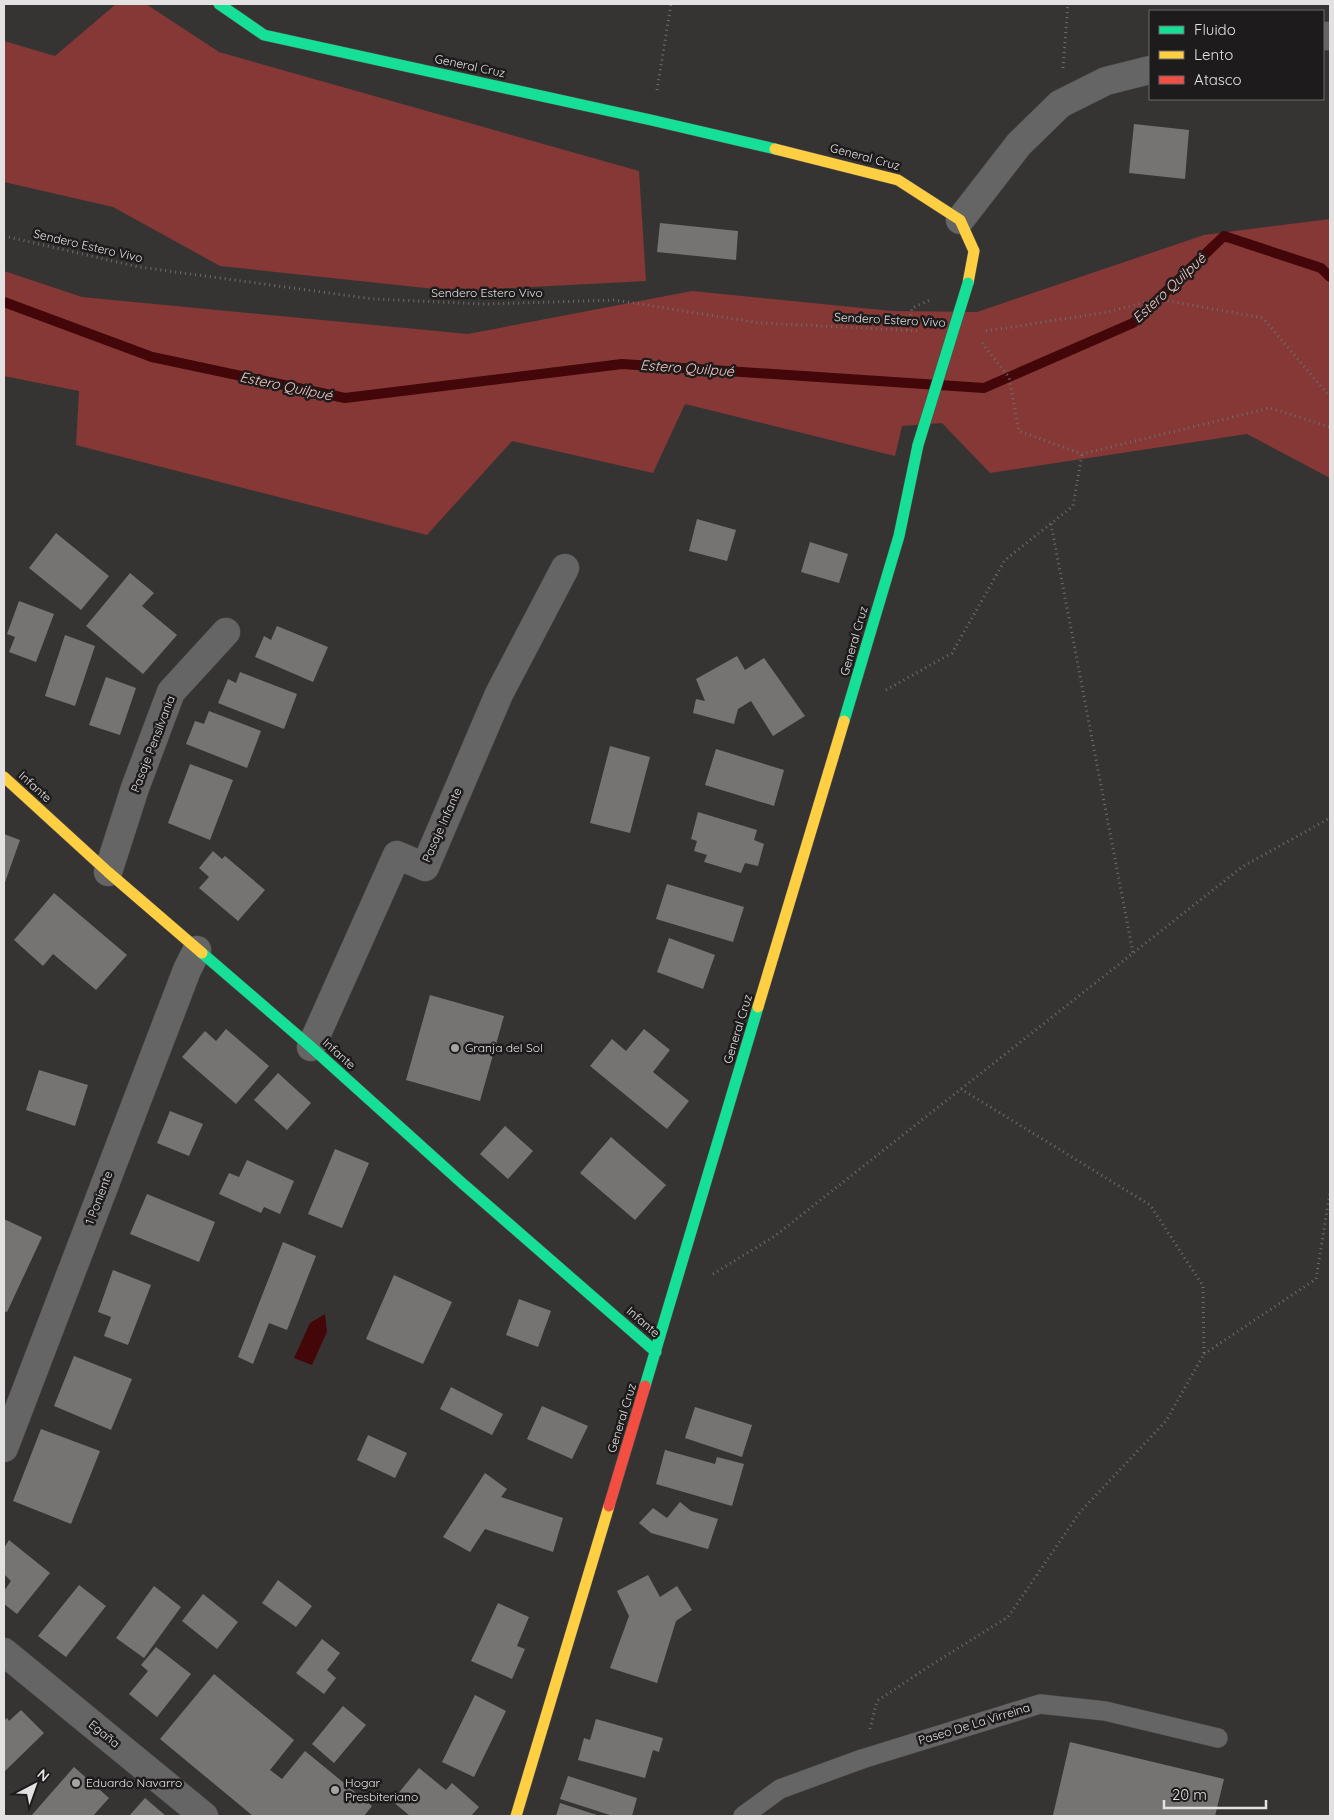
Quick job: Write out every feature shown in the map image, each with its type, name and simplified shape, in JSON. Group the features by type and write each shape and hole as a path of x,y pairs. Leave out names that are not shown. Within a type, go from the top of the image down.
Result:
{"street":[{"name":"General Cruz","path":"219,4 264,35 651,120 842,164 898,180 960,220 974,251 968,283 918,445 899,536 516,1816"},
{"path":"960,220 1018,144 1060,104 1106,81 1149,70"},
{"name":"Pasaje Infante","path":"311,1047 397,855 425,867 499,694 565,568"},
{"name":"Pasaje Pensilvania","path":"108,872 135,788 172,692 226,632"},
{"name":"Infante","path":"4,777 108,872 311,1047 462,1183 656,1352"},
{"name":"1 Poniente","path":"4,1448 187,970 197,950"},
{"name":"Egaña","path":"8,1662 204,1816"}],"lane":[{"name":"Paseo De La Virreina","path":"743,1816 780,1789 862,1759 1040,1704 1105,1711 1218,1738"}],"path":[{"path":"651,120 671,4"},
{"path":"1060,104 1068,4"},
{"name":"Sendero Estero Vivo","path":"4,236 139,268 373,299 486,304 615,300 760,323 923,331"},
{"path":"984,331 1108,312 1158,299 1263,318 1330,397"},
{"path":"980,340 1009,377 1019,431 1082,454 1270,408 1330,427"},
{"path":"850,703 876,696 952,654 1005,560 1073,506 1082,454"},
{"path":"1051,524 1133,953"},
{"path":"679,1275 704,1279 774,1236 1242,867 1330,818"},
{"path":"961,1089 1150,1205 1203,1286 1204,1354"},
{"path":"862,1759 877,1701 1008,1617 1080,1512 1166,1421 1204,1354 1316,1279 1330,1192"}],"shaded area":[{"path":"116,4 146,4 219,52 639,171 646,281 454,291 220,266 113,207 4,182 4,41 55,56"},
{"path":"1330,219 1330,478 1247,434 990,473 942,423 902,426 895,456 685,404 653,473 512,441 427,535 76,445 79,391 4,376 4,271 82,297 468,334 692,291 892,311 977,312 1204,235"},
{"path":"325,1314 327,1332 312,1365 294,1358 310,1323"}],"building":[{"path":"1134,124 1189,130 1185,179 1129,173"},
{"path":"660,223 738,231 736,260 657,252"},
{"path":"697,519 736,530 727,561 689,551"},
{"path":"56,533 109,576 81,610 29,568"},
{"path":"810,542 848,554 839,583 801,572"},
{"path":"130,573 154,593 142,606 177,635 143,674 86,626"},
{"path":"19,601 54,614 36,662 9,652 15,637 7,634"},
{"path":"277,626 328,647 313,682 255,657 264,636 271,640"},
{"path":"65,635 95,646 75,706 45,696"},
{"path":"737,656 745,670 764,658 805,716 773,736 751,701 738,709 734,724 693,713 696,699 705,701 696,679"},
{"path":"240,672 297,694 284,729 218,703 228,679 236,683"},
{"path":"106,677 136,688 120,735 89,725"},
{"path":"209,711 261,731 247,768 186,744 195,721 204,724"},
{"path":"610,746 650,757 630,833 590,823"},
{"path":"716,749 784,770 774,806 705,785"},
{"path":"190,764 233,780 210,840 168,823"},
{"path":"698,812 757,830 754,840 764,844 758,866 745,863 741,873 704,862 707,855 694,851 697,841 691,839"},
{"path":"4,834 20,840 4,885"},
{"path":"213,851 222,859 225,856 265,890 238,921 199,888 209,877 199,868"},
{"path":"667,884 744,907 733,942 656,919"},
{"path":"54,893 127,955 96,990 53,954 43,966 14,940"},
{"path":"669,938 715,955 703,989 657,972"},
{"name":"Granja del Sol","path":"430,995 504,1016 480,1101 406,1080"},
{"path":"226,1029 269,1066 236,1104 182,1057 205,1031 216,1041"},
{"path":"644,1029 670,1050 653,1072 689,1101 667,1129 590,1066 612,1039 626,1051"},
{"path":"39,1070 88,1085 75,1126 26,1110"},
{"path":"278,1073 311,1103 287,1130 254,1100"},
{"path":"170,1111 203,1124 189,1156 157,1143"},
{"path":"505,1126 533,1151 508,1179 480,1154"},
{"path":"611,1137 666,1185 635,1220 580,1173"},
{"path":"335,1149 369,1163 342,1228 308,1214"},
{"path":"247,1160 294,1181 280,1214 264,1207 261,1213 219,1194 229,1173 239,1177"},
{"path":"147,1194 215,1222 199,1262 130,1234"},
{"path":"4,1219 42,1237 7,1312 4,1311"},
{"path":"283,1242 316,1256 287,1330 269,1323 253,1364 238,1357"},
{"path":"113,1270 151,1285 128,1345 104,1336 111,1317 98,1312"},
{"path":"394,1275 452,1302 423,1364 366,1339"},
{"path":"519,1299 551,1311 538,1347 506,1335"},
{"path":"74,1356 132,1379 111,1430 54,1406"},
{"path":"451,1387 503,1414 492,1435 440,1409"},
{"path":"542,1406 588,1426 572,1459 527,1439"},
{"path":"695,1407 752,1425 742,1457 685,1438"},
{"path":"41,1429 100,1451 71,1524 13,1501"},
{"path":"368,1435 407,1453 395,1478 357,1460"},
{"path":"665,1450 715,1464 717,1457 744,1464 732,1506 656,1484"},
{"path":"485,1473 507,1489 501,1497 563,1518 553,1552 485,1529 470,1552 443,1537"},
{"path":"680,1502 691,1511 718,1519 708,1549 651,1533 639,1523 653,1508 667,1518"},
{"path":"9,1540 50,1573 17,1614 4,1604 4,1591 11,1581 4,1574 4,1548"},
{"path":"648,1575 660,1597 677,1586 692,1610 676,1621 657,1683 610,1668 629,1616 617,1591"},
{"path":"278,1580 312,1606 296,1627 262,1603"},
{"path":"79,1585 106,1606 66,1657 38,1636"},
{"path":"154,1586 181,1607 144,1658 116,1638"},
{"path":"203,1594 238,1622 217,1649 182,1621"},
{"path":"498,1603 529,1617 517,1646 525,1649 512,1679 471,1661"},
{"path":"322,1639 340,1653 327,1670 336,1678 324,1694 296,1673"},
{"path":"156,1647 191,1674 157,1717 129,1694 148,1671 141,1665"},
{"path":"214,1674 294,1740 270,1770 282,1779 305,1751 372,1806 364,1816 253,1816 160,1739"},
{"path":"475,1695 506,1711 474,1777 442,1762"},
{"path":"343,1706 366,1725 334,1763 312,1744"},
{"path":"21,1710 44,1733 4,1772 4,1721 7,1718 9,1721"},
{"path":"596,1719 663,1738 659,1752 653,1750 645,1778 578,1760 584,1738 590,1740"},
{"path":"1070,1742 1224,1779 1215,1816 1053,1815"},
{"name":"Eduardo Navarro","path":"74,1767 109,1798 93,1816 31,1816"},
{"path":"419,1768 446,1790 452,1783 479,1807 471,1816 410,1816 392,1801"},
{"path":"568,1776 637,1798 632,1816 613,1816 560,1799"},
{"path":"145,1798 166,1816 129,1816"},
{"path":"560,1803 600,1816 556,1816"}],"waterway":[{"name":"Estero Quilpué","path":"4,302 152,357 345,398 622,364 984,388 1133,323 1224,236 1321,268 1330,277"}],"traffic: fast":[{"path":"219,4 264,35 775,149"},
{"path":"918,445 968,283"},
{"path":"844,721 899,536 918,445"},
{"path":"202,953 656,1352"},
{"path":"645,1386 758,1007"}],"traffic: slow":[{"path":"775,149 898,180 960,220 974,251 968,283"},
{"path":"758,1007 844,721"},
{"path":"4,777 108,872 202,953"},
{"path":"516,1816 609,1506"}],"traffic: jam":[{"path":"609,1506 645,1386"}],"place":[{"name":"Granja del Sol","path":"455,1048"},
{"name":"Eduardo Navarro","path":"76,1783"},
{"name":"Hogar Presbiteriano","path":"335,1790"}]}
